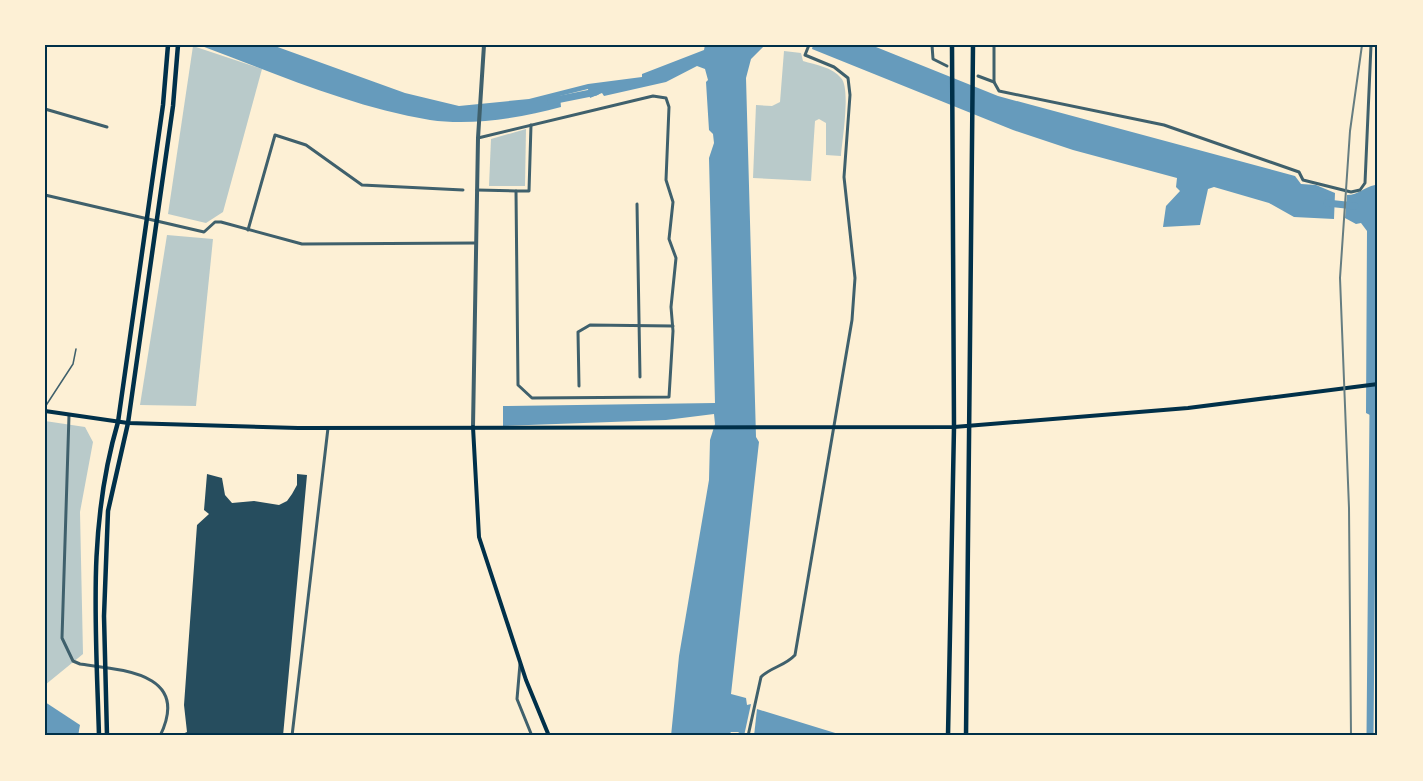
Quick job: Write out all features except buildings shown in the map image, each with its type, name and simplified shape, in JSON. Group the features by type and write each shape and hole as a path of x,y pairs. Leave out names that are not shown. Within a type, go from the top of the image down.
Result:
{"main road":[{"path":"99,736 94,616 95,544 108,454 118,422 147,218 168,45"},
{"path":"107,736 104,616 108,511 128,423 157,220 178,45"},
{"path":"948,736 954,427 952,45"},
{"path":"966,736 973,45"},
{"path":"45,409 128,423 328,428 473,427 574,430 954,427 1188,408 1378,384"},
{"path":"473,427 479,537 521,663 549,736"}],"street":[{"path":"473,427 478,138 484,45"},
{"path":"748,736 761,677 766,672 788,663 795,655 852,320 855,278 844,177 850,95 848,78 842,71 805,55 808,45"},
{"path":"932,45 933,60 947,66"},
{"path":"994,45 994,82 999,91 1164,125 1299,172 1303,180 1351,192 1360,190 1365,183 1371,45"},
{"path":"978,76 994,82"},
{"path":"478,138 653,96 666,98 669,107 666,180 673,202 669,239 676,258 671,307 673,326 669,397 532,399 518,385 516,191"},
{"path":"45,109 107,127"},
{"path":"477,190 529,191 531,125"},
{"path":"248,230 275,135 306,145 362,185 463,190"},
{"path":"45,195 204,232 215,222 221,222 302,244 476,243"},
{"path":"637,204 640,377"},
{"path":"579,386 578,332 590,325 673,326"},
{"path":"69,414 62,638 73,661 131,671 160,687 168,699 168,712 160,736"},
{"path":"292,736 328,428"},
{"path":"521,663 517,699 532,736"}],"lane":[{"path":"45,409 73,364 76,349"}],"shaded area":[{"path":"193,46 262,69 223,212 206,223 168,214"},
{"path":"784,51 801,53 803,61 833,71 844,84 846,103 841,156 826,155 826,123 819,119 815,121 811,181 753,178 756,105 772,106 780,102"},
{"path":"526,129 525,186 489,186 491,139"},
{"path":"167,235 213,239 196,406 140,405"},
{"path":"45,421 85,427 93,442 80,512 83,654 45,685"}],"water":[{"path":"199,45 272,45 405,93 459,106 529,99 588,84 642,77 642,74 704,50 705,45 765,45 751,59 746,78 756,437 759,442 731,694 746,698 747,705 751,704 744,736 738,732 731,732 728,736 671,736 679,656 709,480 710,440 715,424 714,414 666,420 503,426 503,406 715,403 709,158 714,143 713,134 709,130 706,82 708,80 705,69 697,66 666,82 604,96 602,93 590,98 588,89 560,96 561,107 530,115 496,120 446,122 400,114 342,98"},
{"path":"813,45 871,45 998,96 1295,176 1301,184 1316,185 1335,193 1334,219 1294,217 1269,203 1214,187 1208,189 1200,225 1163,227 1166,206 1180,191 1176,187 1177,178 1073,150 1013,130 812,49"},
{"path":"1378,181 1378,419 1366,413 1367,231 1361,223 1356,224 1345,218 1347,195 1375,185"},
{"path":"45,702 80,725 78,736 45,736"},
{"path":"757,709 845,736 754,736"}],"waterway":[{"path":"551,101 596,92"},
{"path":"1327,203 1355,206"},
{"path":"1370,736 1373,409"}],"railway":[{"path":"1351,736 1349,508 1340,278 1350,131 1362,45"}]}
